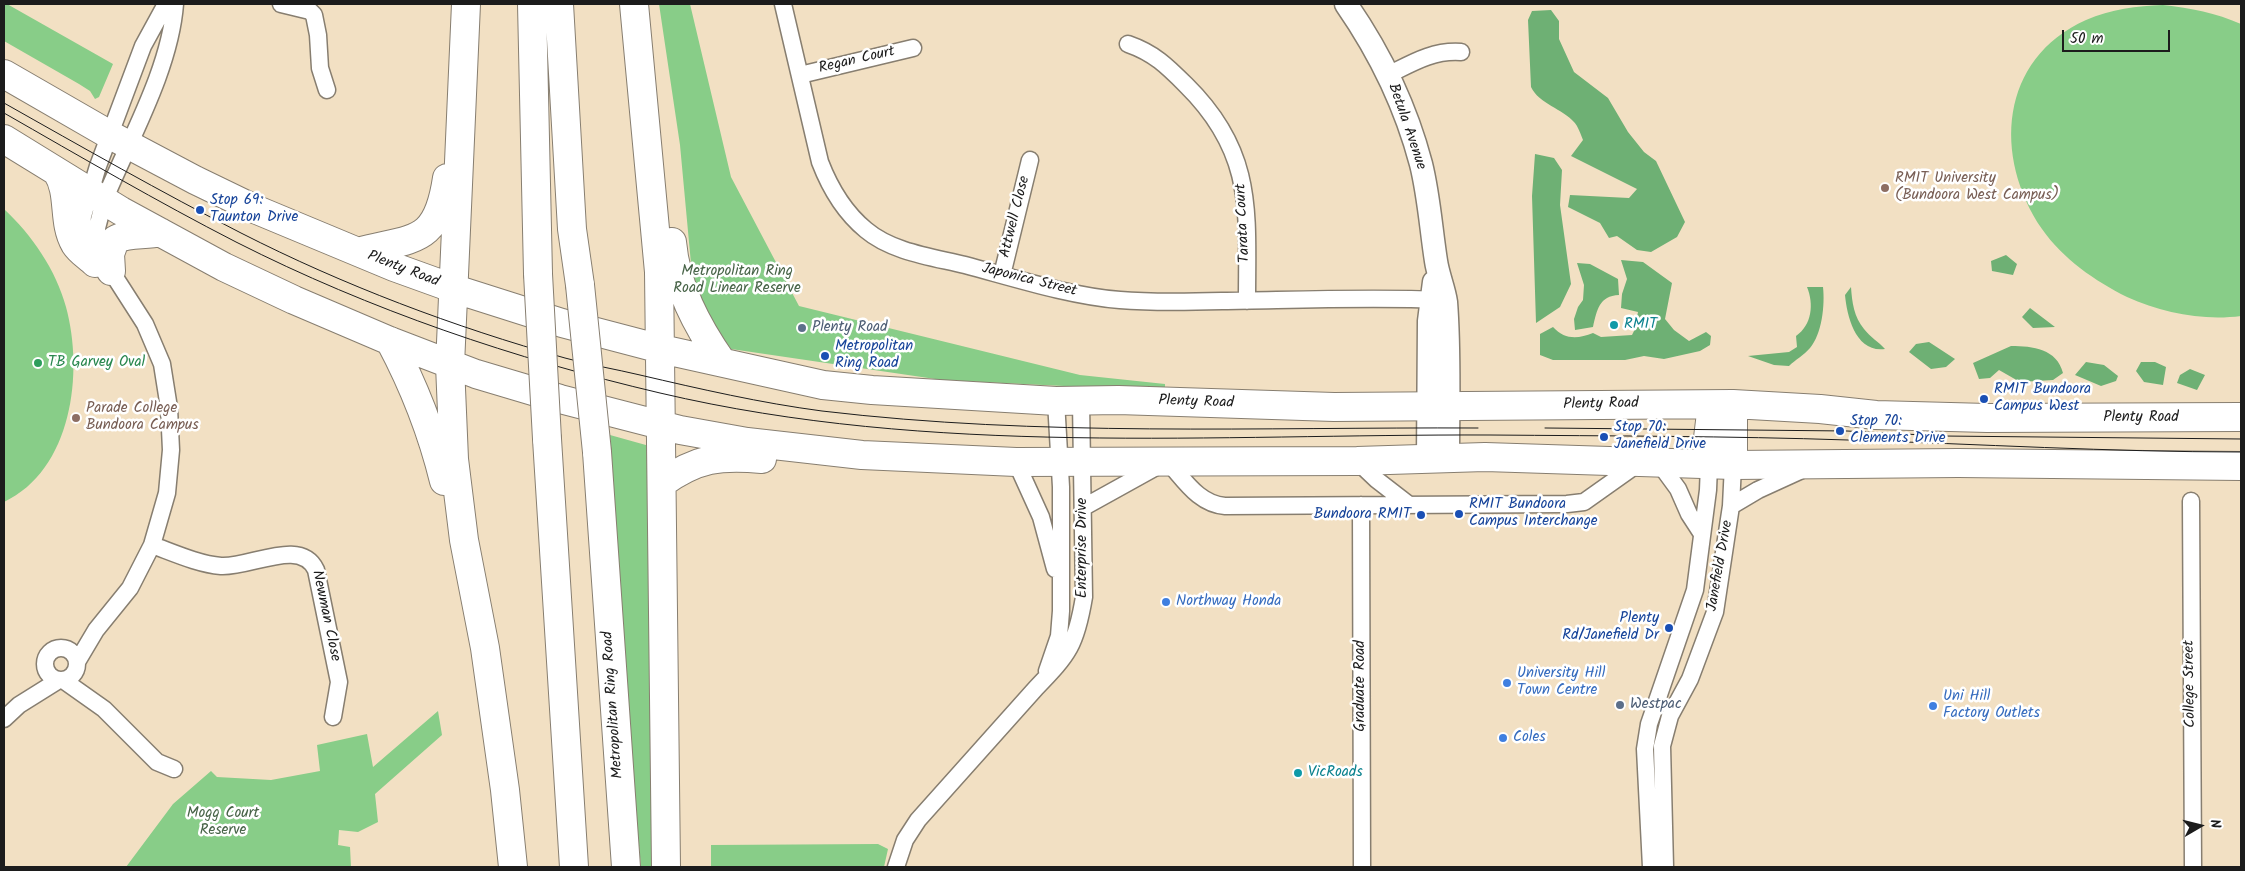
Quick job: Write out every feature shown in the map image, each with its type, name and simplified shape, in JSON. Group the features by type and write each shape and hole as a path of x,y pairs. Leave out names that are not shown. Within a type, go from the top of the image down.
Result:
{"highway":[{"path":"466,4 460,100 460,182 450,376 454,459 464,540 484,648 505,790 513,867"},
{"path":"532,4 538,274 574,867"},
{"name":"Metropolitan Ring Road","path":"559,4 572,229 580,285 597,452 626,867"},
{"path":"634,9 658,101 672,248 678,275 694,316 722,362"},
{"path":"634,9 656,223 661,339 666,867"},
{"name":"Plenty Road","path":"4,74 124,129 257,210 358,252 454,279 562,323 661,339 722,362 795,379 850,388 1069,401 1118,400 1334,407 1722,404 1904,416 2241,418"},
{"path":"358,252 402,242 421,235 434,223 442,207 452,134 460,100"},
{"path":"4,139 160,232 294,300 390,341 450,376 560,399 661,435 686,431 747,442 862,455 1016,462 1356,461 1438,458 1721,465 1958,463 2241,466"},
{"path":"57,172 63,181 68,226 74,243 103,267 115,240 126,235 146,236 160,232"},
{"path":"390,341 409,376 429,427 440,464 484,648"},
{"name":"Janefield Drive","path":"1721,465 1708,438 1722,404"},
{"path":"662,483 687,466 718,458 739,456 818,466 856,466 922,459"}],"street":[{"path":"124,129 143,46 166,4"},
{"path":"19,705 61,680 72,676 96,630 130,588 152,545 162,515 169,471 170,428 162,364 145,324 103,267 96,234 98,217 97,196 124,129 168,44 175,4"},
{"path":"281,4 302,9 314,15 318,35 318,56 327,90"},
{"name":"Japonica Street","path":"783,4 820,162 827,181 851,216 867,231 896,247 1002,275 1093,296 1119,300 1439,300"},
{"name":"Betula Avenue","path":"1346,4 1374,47 1388,75 1410,130 1421,165 1433,226 1439,300 1429,321 1438,407 1438,458"},
{"name":"Tarata Court","path":"1128,44 1153,55 1201,100 1225,132 1234,152 1246,197 1247,301"},
{"name":"Regan Court","path":"800,75 913,48"},
{"path":"1388,75 1431,54 1461,52"},
{"name":"Attwell Close","path":"1002,275 1030,160"},
{"name":"Enterprise Drive","path":"1041,682 1053,658 1059,636 1071,462 1069,401"},
{"name":"Enterprise Drive","path":"896,867 905,840 918,820 1041,682 1056,669 1069,650 1079,628 1084,597 1084,507 1071,462 1069,401"},
{"path":"1084,507 1167,461 1196,493 1208,502 1217,505 1361,506 1408,504 1567,504 1584,502 1650,462 1678,489 1689,514 1702,534"},
{"path":"1356,461 1408,504"},
{"path":"1016,462 1041,517 1061,592"},
{"name":"Janefield Drive","path":"1665,867 1662,746 1670,716 1690,679 1718,599 1731,506 1721,465"},
{"name":"Janefield Drive","path":"1651,867 1645,749 1649,724 1695,590 1708,490 1721,465"},
{"path":"1731,506 1758,490 1812,465"},
{"name":"College Street","path":"2191,501 2193,867"},
{"name":"Graduate Road","path":"1361,506 1362,867"},
{"name":"Newman Close","path":"152,545 200,561 222,566 290,554 303,555 309,558 316,570 339,682 333,717"},
{"path":"4,719 19,705 46,667 50,653 96,630"},
{"path":"1673,650 1681,653 1689,652 1704,643"},
{"path":"63,648 72,653 104,709"},
{"path":"46,667 50,675 61,680 104,709 157,762 174,769"}],"green space":[{"path":"4,4 113,64 99,97 95,99 90,91 4,41"},
{"name":"Metropolitan Ring Road Linear Reserve","path":"659,4 690,4 731,177 799,306 1080,375 1165,384 1165,391 942,380 731,349 694,296 680,145"},
{"path":"2163,5 2203,12 2241,24 2241,316 2197,316 2168,311 2140,303 2103,284 2080,268 2050,240 2026,201 2016,171 2011,142 2013,112 2021,84 2036,59 2057,37 2086,20 2124,9"},
{"path":"1551,10 1559,21 1559,39 1574,72 1608,98 1628,132 1644,152 1656,161 1685,222 1677,237 1651,252 1637,250 1617,236 1609,238 1600,223 1568,207 1570,195 1629,198 1637,189 1571,156 1583,140 1577,126 1564,113 1540,98 1531,87 1528,20 1532,11"},
{"path":"1535,154 1554,158 1562,170 1560,205 1571,284 1560,307 1536,323 1532,196"},
{"name":"TB Garvey Oval","path":"4,209 24,230 42,254 62,293 71,333 73,361 72,389 67,417 58,444 45,467 27,487 4,502"},
{"path":"2006,255 2017,264 2013,275 1992,271 1991,261"},
{"path":"1621,260 1643,262 1672,283 1665,319 1674,330 1689,341 1706,332 1711,336 1710,345 1700,351 1664,359 1644,356 1625,360 1553,360 1540,355 1540,334 1553,327 1562,334 1572,337 1593,333 1601,337 1632,335 1638,312 1621,308 1622,294 1627,279"},
{"path":"1577,263 1590,264 1618,279 1619,295 1612,296 1603,301 1593,327 1575,330 1574,319 1578,307 1583,300 1584,285"},
{"path":"1807,287 1823,287 1824,294 1820,327 1810,348 1789,366 1774,365 1748,356 1789,352 1797,347 1796,336 1805,326 1810,314 1811,307"},
{"path":"1851,287 1853,304 1858,319 1866,332 1885,349 1875,349 1867,345 1855,332 1848,313 1845,295"},
{"path":"2030,308 2055,327 2033,328 2022,317"},
{"path":"1929,342 1955,359 1946,367 1931,369 1909,352 1916,344"},
{"path":"2011,346 2043,350 2055,359 2063,373 2053,380 2020,382 1999,370 1990,378 1979,379 1973,363"},
{"path":"2086,362 2104,365 2118,376 2116,381 2101,386 2075,375"},
{"path":"2141,362 2155,362 2166,367 2163,385 2144,382 2136,371"},
{"path":"2190,369 2205,375 2197,390 2177,383 2180,375"},
{"path":"610,435 653,447 659,867 641,867 630,748"},
{"name":"Mogg Court Reserve","path":"438,711 442,735 375,794 378,822 358,832 339,830 338,845 350,847 351,867 126,867 173,804 211,771 217,777 271,780 320,771 317,745 367,734 373,767"},
{"path":"878,844 888,849 884,867 711,867 711,845"}],"tram line":[{"path":"4,103 241,233 319,270 441,319 523,346 584,363 776,404 822,411 904,419 1068,428 1478,428"},
{"path":"4,113 236,242 338,290 391,311 551,365 660,393 762,413 865,426 969,434 1073,438 1490,435 1714,437 2143,451 2241,452"},
{"path":"1545,428 1847,431 1943,436 2241,439"}],"place":[{"name":"RMIT University (Bundoora West Campus)","path":"1885,188"},
{"name":"Stop 69: Taunton Drive","path":"200,210"},
{"name":"RMIT","path":"1614,325"},
{"name":"Plenty Road","path":"802,328"},
{"name":"Metropolitan Ring Road","path":"825,356"},
{"name":"TB Garvey Oval","path":"38,363"},
{"name":"RMIT Bundoora Campus West","path":"1984,399"},
{"name":"Parade College Bundoora Campus","path":"76,418"},
{"name":"Stop 70: Clements Drive","path":"1840,431"},
{"name":"Stop 70: Janefield Drive","path":"1604,437"},
{"name":"RMIT Bundoora Campus Interchange","path":"1459,514"},
{"name":"Bundoora RMIT","path":"1421,515"},
{"name":"Northway Honda","path":"1166,602"},
{"name":"Plenty Rd/Janefield Dr","path":"1669,628"},
{"name":"University Hill Town Centre","path":"1507,683"},
{"name":"Westpac","path":"1620,705"},
{"name":"Uni Hill Factory Outlets","path":"1933,706"},
{"name":"Coles","path":"1503,738"},
{"name":"VicRoads","path":"1298,773"}]}
